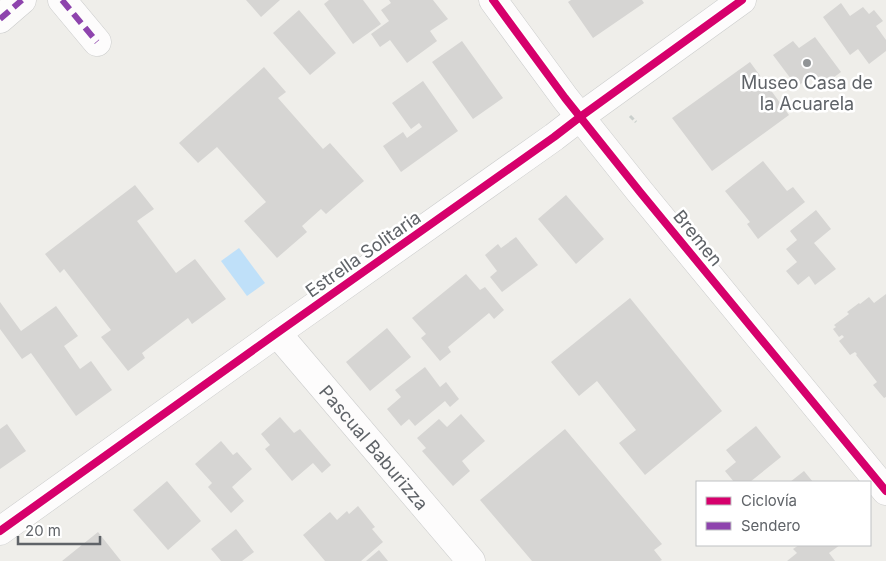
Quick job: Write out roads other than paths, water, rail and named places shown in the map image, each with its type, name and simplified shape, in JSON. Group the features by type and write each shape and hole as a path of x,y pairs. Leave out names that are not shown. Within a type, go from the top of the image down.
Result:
{"street":[{"path":"0,20 22,0"},
{"path":"62,0 96,42"},
{"name":"Bremen","path":"493,0 580,117 640,192 886,491"},
{"name":"Estrella Solitaria","path":"0,531 554,137 742,0"},
{"name":"Pascual Baburizza","path":"277,333 471,561"}],"water":[{"path":"239,248 265,283 247,296 221,261"}],"place":[{"name":"Museo Casa de la Acuarela","path":"807,63"}]}
